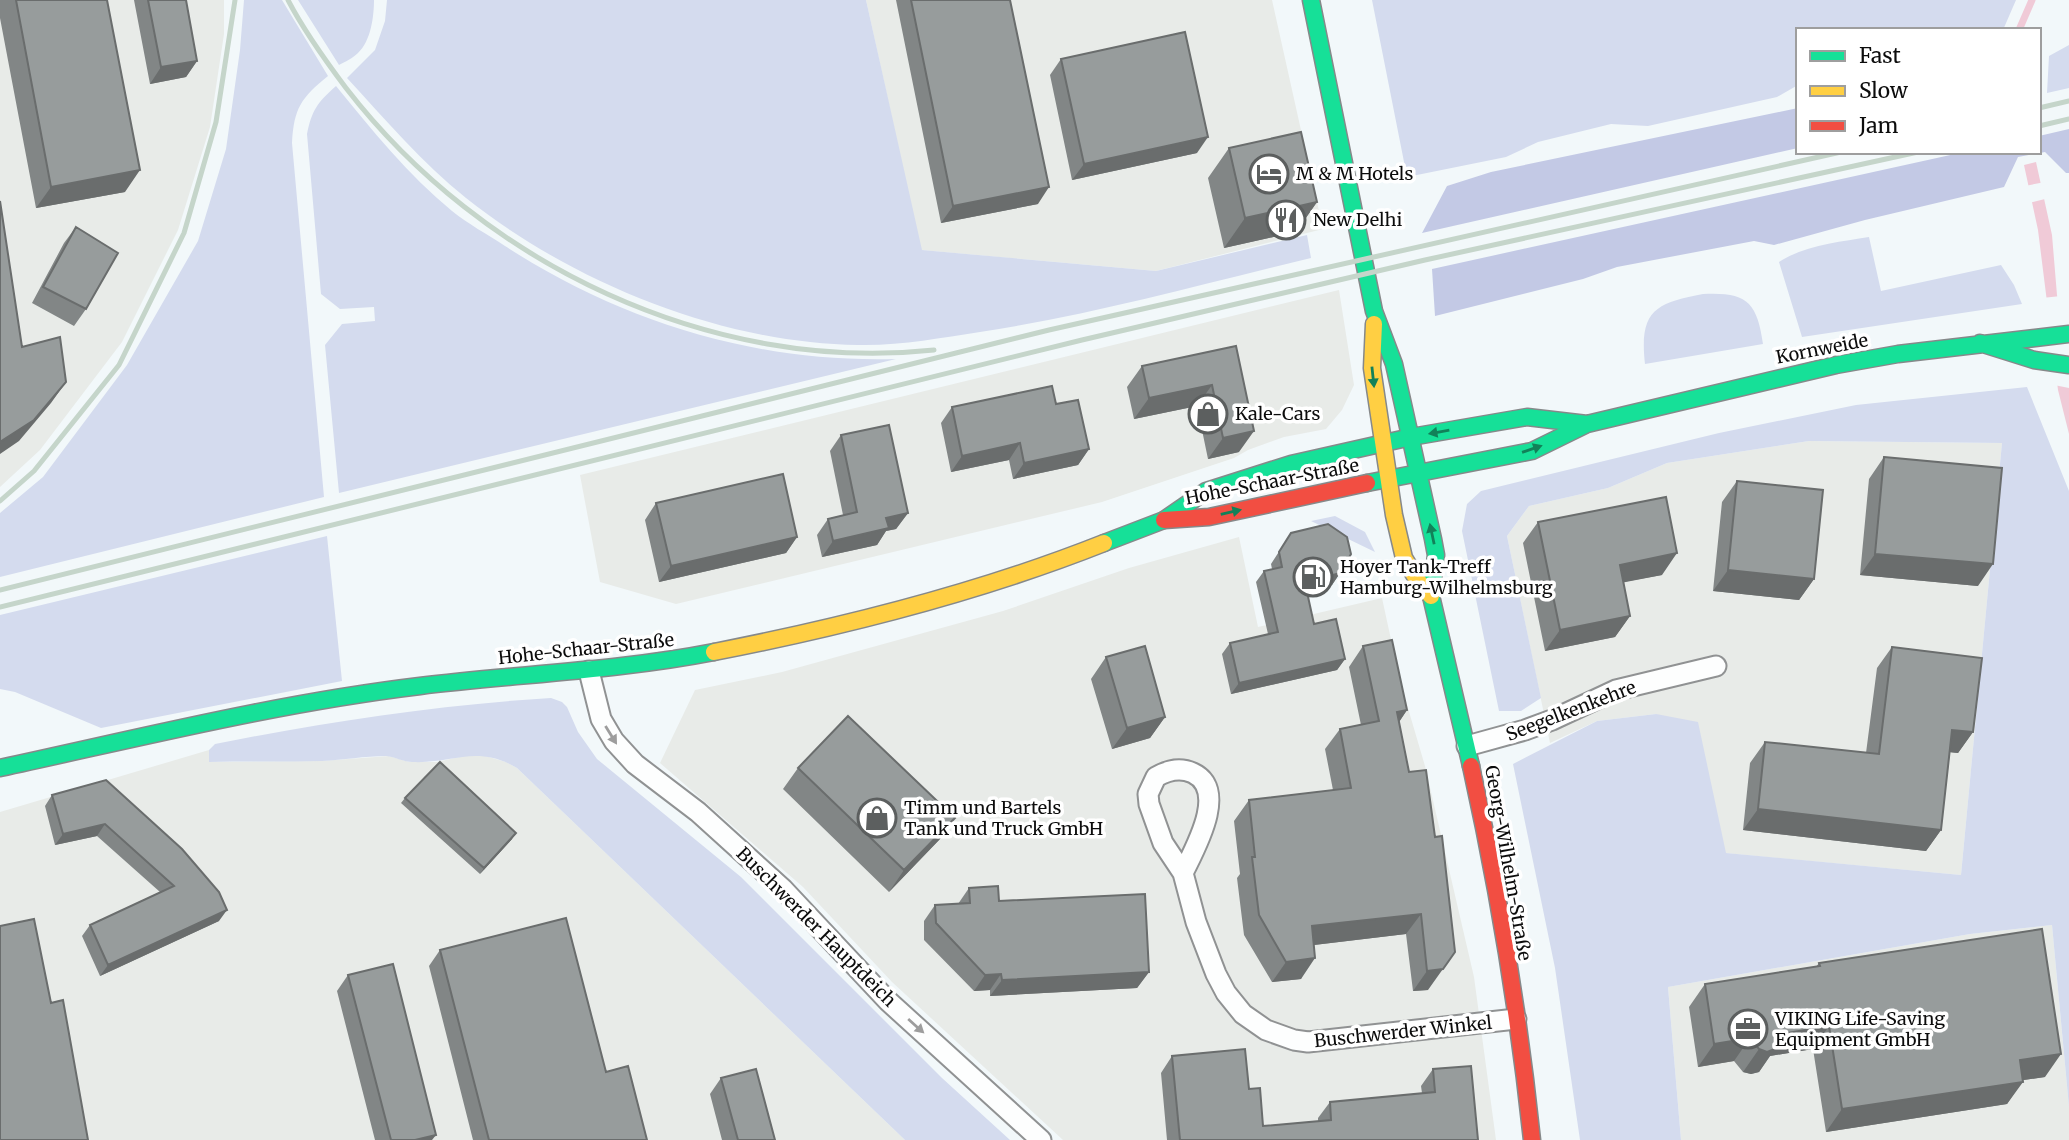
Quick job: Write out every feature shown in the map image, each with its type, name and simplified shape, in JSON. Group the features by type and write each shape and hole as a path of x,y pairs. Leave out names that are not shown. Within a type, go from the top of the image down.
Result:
{"main road":[{"name":"Georg-Wilhelm-Straße","path":"1311,0 1374,311 1394,364 1436,555 1431,596 1485,830 1516,1019 1532,1140"},
{"name":"Georg-Wilhelm-Straße","path":"1374,311 1372,368 1387,479 1404,558 1431,596"},
{"name":"Kornweide","path":"1387,479 1532,450 1587,424 1836,365 1980,343 2069,334"},
{"path":"1980,343 2034,360 2069,365"},
{"name":"Kornweide","path":"1381,443 1527,417 1587,424"},
{"name":"Hohe-Schaar-Straße","path":"0,768 284,705 447,683 589,671 707,654 860,621 1011,578 1164,520 1206,491 1291,464 1381,443"},
{"name":"Hohe-Schaar-Straße","path":"1164,520 1209,517 1387,479"}],"street":[{"name":"Seegelkenkehre","path":"1467,746 1543,724 1616,690 1716,666"},
{"name":"Buschwerder Hauptdeich","path":"589,671 601,719 614,741 635,764 698,812 783,889 888,1001 1041,1140"},
{"name":"Buschwerder Winkel","path":"1183,873 1202,834 1209,796 1206,785 1198,776 1191,772 1174,770 1156,777 1148,794 1149,804 1163,843 1183,873 1196,922 1216,974 1233,1004 1266,1031 1308,1042 1516,1019"}],"shaded area":[{"path":"0,0 224,0 224,34 210,127 178,230 122,342 40,450 0,487"},
{"path":"244,0 282,0 328,76 311,91 297,112 292,143 324,497 0,577 0,513 43,477 127,365 198,241 226,149"},
{"path":"298,0 374,0 371,28 362,48 354,57 339,65"},
{"path":"387,0 866,0 922,250 1156,271 1307,235 1311,258 1064,317 904,343 858,345 806,342 702,320 651,303 553,257 466,198 419,155 347,78 375,50 385,21"},
{"path":"866,0 1272,0 1323,229 1156,271 921,250"},
{"path":"1372,0 2016,0 2004,28 1796,28 1796,86 1777,97 1648,126 1611,124 1538,142 1506,157 1407,177"},
{"path":"2069,45 2069,88 2047,93 2049,56"},
{"path":"336,86 405,167 452,211 550,273 596,296 643,316 742,345 792,354 896,359 339,493 325,345 342,324 375,321 374,307 340,309 321,294 307,134 316,107"},
{"path":"1796,108 1796,148 1422,233 1447,186 1491,172"},
{"path":"2069,129 2069,173 2045,152 2041,153 2041,136"},
{"path":"1955,154 2034,154 2018,157 2004,187 1774,245 1754,241 1617,267 1583,279 1435,316 1432,269"},
{"path":"2036,162 2052,235 2069,379 2069,434 2058,390 2038,230 2024,165"},
{"path":"1869,237 1881,291 2001,265 2022,304 1802,337 1779,262 1811,248"},
{"path":"1339,290 1354,385 1342,410 1326,429 1284,437 1234,458 1102,502 676,604 600,582 580,475"},
{"path":"1703,294 1730,295 1747,302 1757,318 1763,344 1645,364 1645,332 1654,312 1673,301"},
{"path":"2027,387 2069,491 2069,1107 2052,925 1970,934 1668,987 1681,1140 1580,1140 1555,968 1513,764 1597,721 1656,714 1698,722 1726,853 1961,875 2002,443 1809,441 1667,463 1608,488 1529,506 1507,536 1541,698 1521,711 1499,711 1462,531 1467,504 1481,491 1719,433 1856,405"},
{"path":"1809,441 2002,443 1961,875 1725,853 1656,714 1597,721 1550,743 1507,536 1529,506 1608,488 1667,463"},
{"path":"1335,516 1365,532 1375,552 1311,521"},
{"path":"327,536 342,681 101,728 15,692 0,689 0,615"},
{"path":"1239,537 1258,627 1382,598 1400,681 1425,766 1474,977 1496,1140 1063,1140 892,982 803,887 660,763 695,690 782,672 1003,611 1129,568"},
{"path":"551,698 567,707 578,732 597,759 741,877 942,1078 1010,1140 905,1140 517,768 489,757 477,756 427,762 412,762 386,756 322,761 209,762 209,750 215,744 257,736 424,710"},
{"path":"209,750 209,762 321,761 389,756 409,762 437,762 468,755 482,755 517,768 905,1140 0,1140 0,812"},
{"path":"2052,925 2069,1107 2069,1140 1681,1140 1668,987 1970,934"}],"pier":[{"path":"2045,182 2049,198 2029,203 2025,186"},
{"path":"2061,296 2069,354 2069,388 2054,385 2042,298"}],"building":[{"path":"16,0 107,0 140,170 51,187"},
{"path":"148,0 186,0 197,61 161,67"},
{"path":"911,0 1010,0 1049,187 953,206"},
{"path":"1185,32 1208,137 1084,164 1061,59"},
{"path":"1301,132 1317,202 1245,218 1229,148"},
{"path":"0,201 22,347 60,337 66,382 34,420 0,442"},
{"path":"76,227 118,253 86,309 43,287"},
{"path":"1236,346 1254,431 1223,438 1212,385 1149,398 1142,366"},
{"path":"1052,386 1056,404 1078,400 1089,449 1024,463 1020,443 962,456 952,407"},
{"path":"889,425 908,513 886,518 889,528 833,541 828,519 857,512 841,435"},
{"path":"1884,457 2002,468 1993,564 1875,554"},
{"path":"783,474 797,537 671,566 656,503"},
{"path":"1737,481 1823,490 1814,579 1728,570"},
{"path":"1666,497 1677,553 1620,565 1630,616 1560,630 1538,522"},
{"path":"1328,524 1347,537 1351,554 1340,573 1305,583 1314,624 1336,619 1345,659 1239,683 1230,643 1278,632 1264,571 1282,567 1279,552 1291,533"},
{"path":"1392,640 1407,710 1397,712 1409,772 1426,770 1435,837 1442,836 1455,952 1443,969 1427,971 1421,914 1312,926 1315,958 1286,962 1259,915 1249,800 1351,788 1340,729 1379,721 1363,646"},
{"path":"1145,646 1165,717 1127,728 1106,657"},
{"path":"1892,647 1982,658 1973,732 1952,730 1941,830 1758,809 1765,742 1879,754"},
{"path":"848,716 955,818 904,870 798,768"},
{"path":"440,762 516,833 484,868 405,798"},
{"path":"106,780 182,849 219,892 227,910 108,965 90,925 174,886 105,824 63,834 52,795"},
{"path":"998,886 999,901 1145,894 1149,972 1002,980 1001,974 985,975 936,923 935,905 970,903 969,888"},
{"path":"566,918 606,1072 628,1066 647,1140 489,1140 440,950"},
{"path":"34,919 51,1003 63,1000 88,1140 0,1140 0,926"},
{"path":"2042,929 2061,1054 2020,1060 2023,1082 1842,1109 1829,1026 1782,1034 1775,1049 1767,1052 1759,1049 1750,1038 1714,1044 1705,984 1820,966 1819,963"},
{"path":"393,964 436,1135 415,1140 391,1140 348,975"},
{"path":"1245,1049 1249,1089 1260,1088 1263,1126 1331,1120 1330,1102 1435,1092 1433,1069 1471,1066 1478,1140 1180,1140 1172,1056"},
{"path":"756,1069 775,1140 738,1140 721,1078"}],"waterway":[{"path":"2020,28 2032,0"}],"railway":[{"path":"0,501 34,471 119,365 184,233 216,122 235,0"},
{"path":"288,0 346,88 401,151 464,207 533,255 607,294 686,324 767,344 850,353 934,350"},
{"path":"2041,108 2069,101"},
{"path":"2041,126 2069,119"},
{"path":"0,590 1049,330 1832,154"},
{"path":"0,607 1082,340 1425,260 1909,154"}],"traffic: fast":[{"path":"1311,0 1374,311 1394,364 1433,539 1436,555 1431,596 1471,766"},
{"path":"1367,483 1532,451 1587,424 1836,365 1898,354 2069,334"},
{"path":"1980,343 2034,360 2069,365"},
{"path":"1104,543 1164,520 1206,491 1291,464 1411,437 1527,417 1587,424"},
{"path":"0,768 209,722 367,693 641,664 714,652"}],"traffic: slow":[{"path":"1374,324 1372,368 1394,515 1404,558 1431,596"},
{"path":"714,652 813,631 960,593 1104,543"}],"traffic: jam":[{"path":"1164,520 1209,517 1367,483"},
{"path":"1471,766 1507,952 1532,1140"}],"place":[{"name":"M & M Hotels","path":"1269,174"},
{"name":"New Delhi","path":"1286,220"},
{"name":"Kale-Cars","path":"1208,414"},
{"name":"Hoyer Tank-Treff Hamburg-Wilhelmsburg","path":"1313,577"},
{"name":"Timm und Bartels Tank und Truck GmbH","path":"877,818"},
{"name":"VIKING Life-Saving Equipment GmbH","path":"1748,1029"}]}
